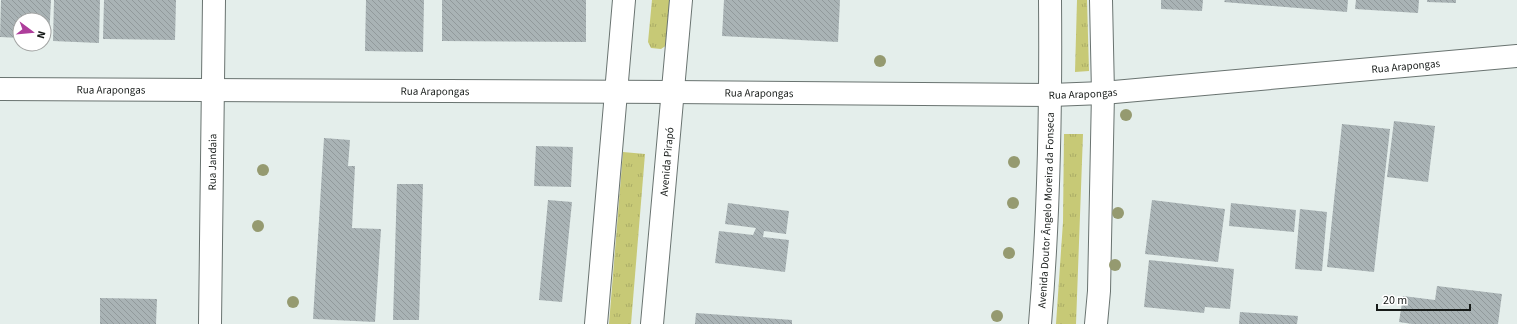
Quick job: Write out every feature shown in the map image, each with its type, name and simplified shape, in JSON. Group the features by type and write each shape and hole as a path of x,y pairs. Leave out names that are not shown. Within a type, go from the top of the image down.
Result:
{"street":[{"name":"Rua Jandaia","path":"210,324 214,0"},
{"path":"596,324 624,0"},
{"name":"Avenida Pirapó","path":"652,324 681,0"},
{"name":"Avenida Doutor Ângelo Moreira da Fonseca","path":"1040,324 1044,274 1051,95 1050,0"},
{"path":"1096,324 1099,291 1103,93 1101,0"},
{"name":"Rua Arapongas","path":"0,89 615,91 1051,95 1103,93 1517,56"}],"green space":[{"path":"652,0 672,0 667,45 661,49 651,48 648,42"},
{"path":"1077,0 1087,0 1089,71 1075,72"},
{"path":"1064,134 1083,134 1076,324 1056,324 1063,222"},
{"path":"623,152 645,154 631,324 609,324"}],"building":[{"path":"1,0 51,0 50,12 12,12 12,38 0,37"},
{"path":"54,0 100,0 99,43 53,41"},
{"path":"104,0 176,0 175,40 103,39"},
{"path":"366,0 424,0 423,52 365,51"},
{"path":"442,0 586,0 586,42 442,41"},
{"path":"724,0 840,0 838,42 722,36"},
{"path":"1161,0 1203,0 1202,11 1161,9"},
{"path":"1225,0 1348,0 1347,12 1224,2"},
{"path":"1356,0 1419,0 1418,13 1355,9"},
{"path":"1427,0 1456,0 1456,3 1427,2"},
{"path":"1394,121 1435,126 1428,182 1387,177"},
{"path":"1342,124 1390,129 1374,272 1327,267"},
{"path":"324,138 350,140 348,166 355,166 352,228 381,229 375,322 313,319"},
{"path":"536,146 573,147 571,187 534,186"},
{"path":"397,184 423,184 419,320 393,320"},
{"path":"548,200 572,202 562,302 539,300"},
{"path":"1152,200 1225,209 1218,262 1145,254"},
{"path":"728,203 789,211 786,234 764,231 763,237 789,240 785,272 715,263 719,231 753,235 756,228 725,224"},
{"path":"1231,203 1296,210 1294,232 1229,226"},
{"path":"1300,209 1327,212 1322,271 1295,269"},
{"path":"1149,260 1234,269 1230,309 1205,307 1204,313 1144,307"},
{"path":"1437,286 1502,294 1498,324 1412,324 1399,322 1403,296 1435,300"},
{"path":"100,298 157,299 156,324 100,324"},
{"path":"1240,312 1298,316 1297,324 1239,324"},
{"path":"696,313 792,320 792,324 695,324"}]}
